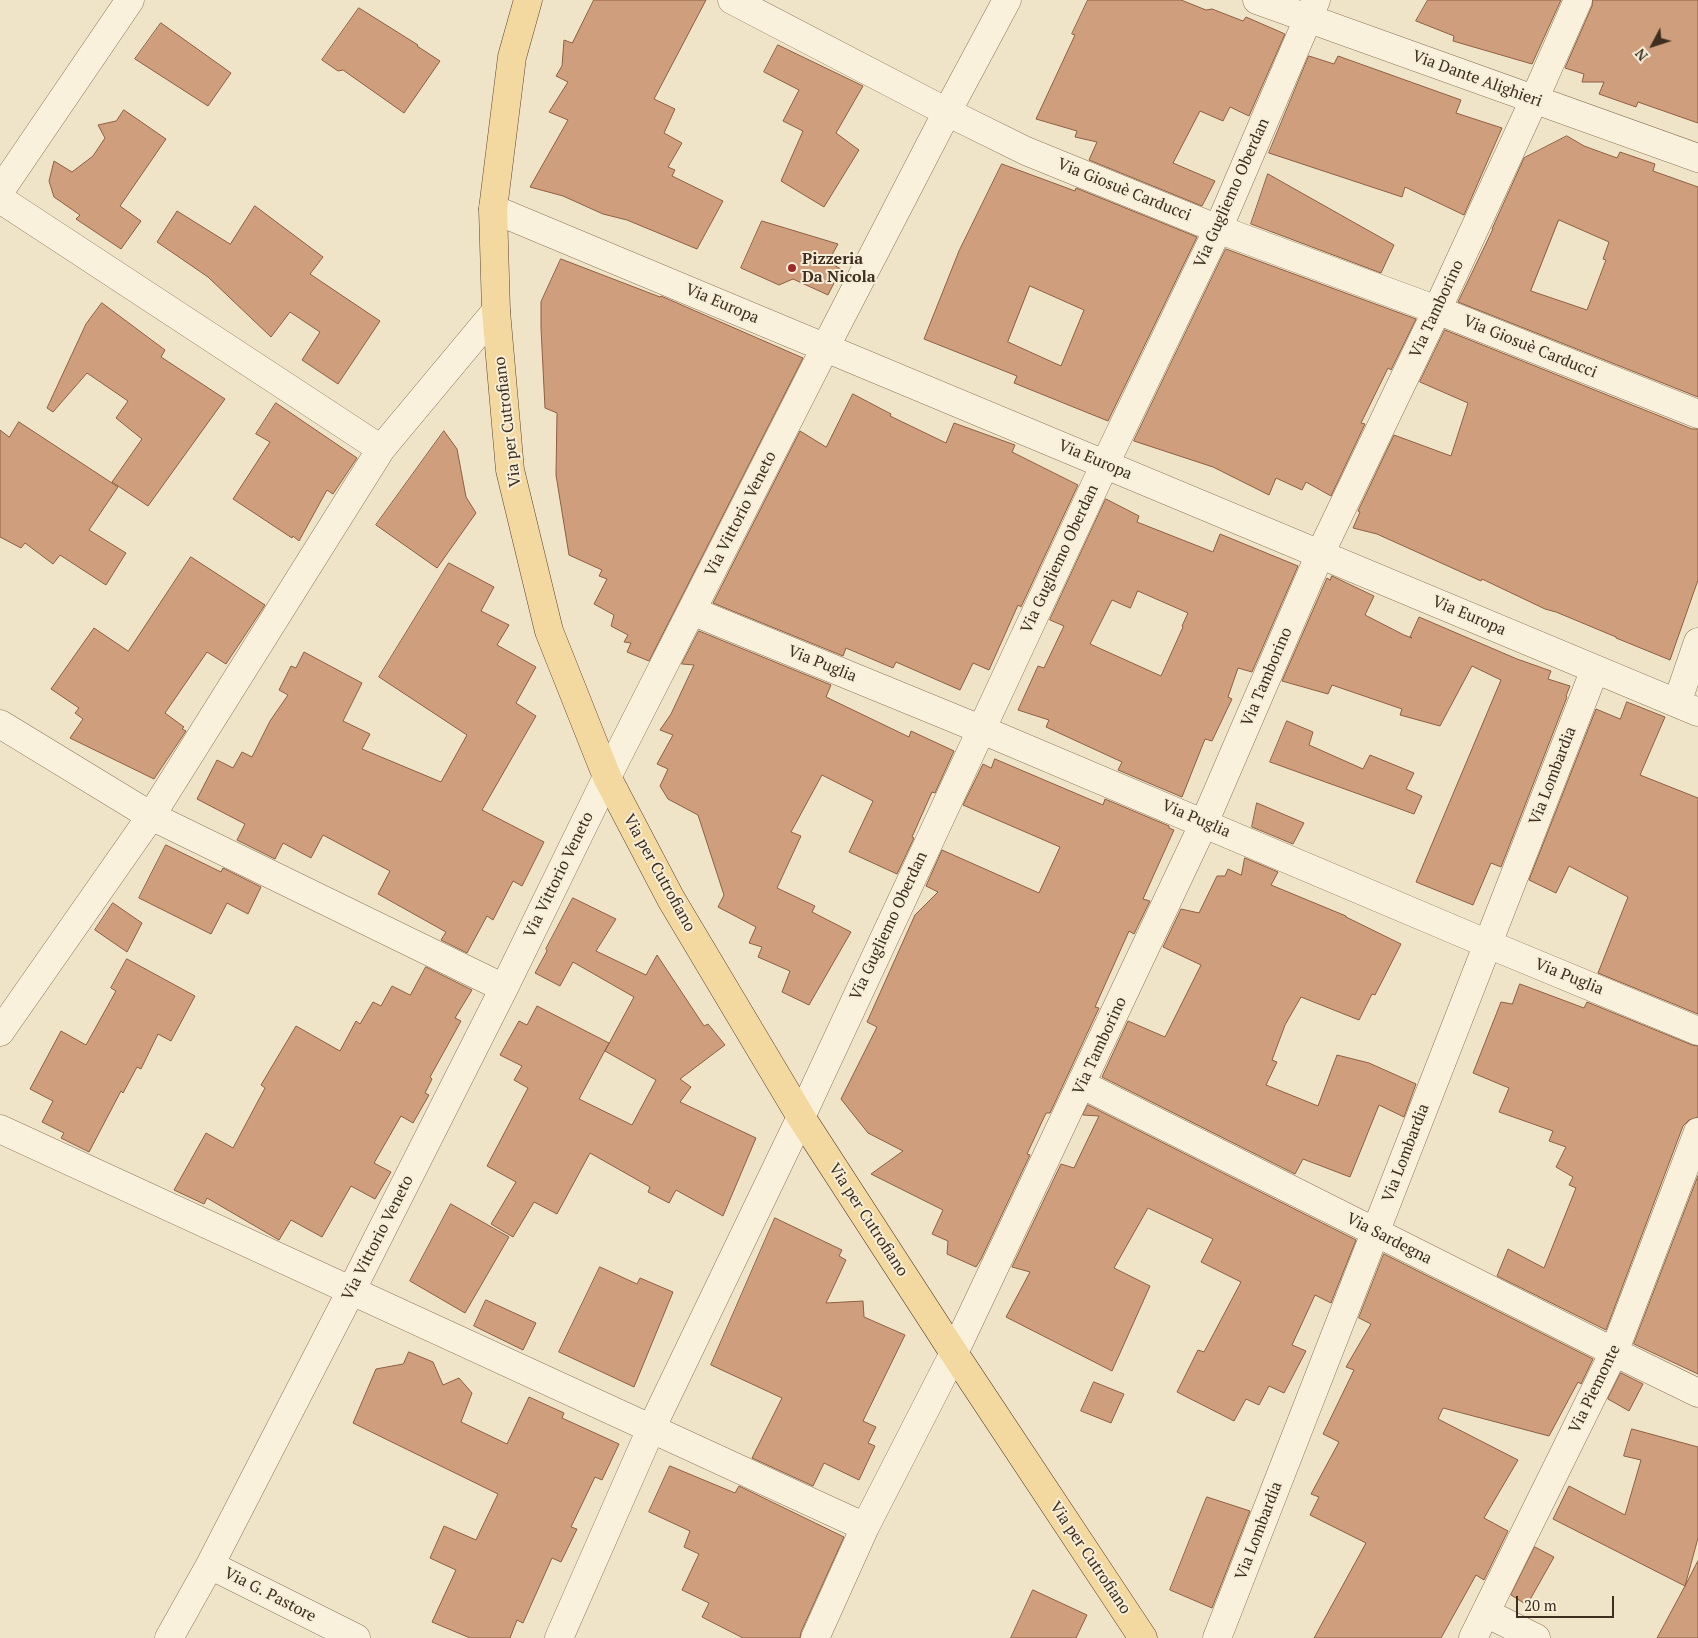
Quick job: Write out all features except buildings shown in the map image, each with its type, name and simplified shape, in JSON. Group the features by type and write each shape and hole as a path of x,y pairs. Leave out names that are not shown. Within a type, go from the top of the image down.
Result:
{"main road":[{"name":"Via per Cutrofiano","path":"528,0 512,57 493,209 496,310 510,470 548,631 607,777 671,898 800,1117 1143,1638"}],"street":[{"path":"0,190 130,0"},
{"name":"Via Giosuè Carducci","path":"732,0 947,112 1026,150 1218,228 1437,310 1698,414"},
{"name":"Via Vittorio Veneto","path":"169,1638 210,1565 351,1291 504,988 607,777 825,348 1007,0"},
{"name":"Via Dante Alighieri","path":"1257,0 1312,9 1534,100 1698,158"},
{"name":"Via Tamborino","path":"816,1638 865,1527 954,1353 1204,823 1320,554 1437,310 1578,0"},
{"name":"Via Gugliemo Oberdan","path":"560,1638 651,1429 800,1117 980,729 1218,228 1312,9"},
{"path":"0,199 382,449"},
{"name":"Via Europa","path":"493,209 1687,707"},
{"path":"0,1032 151,816 382,449 496,310"},
{"name":"Via Puglia","path":"692,611 980,729 1698,1031"},
{"path":"1687,707 1698,642"},
{"name":"Via Lombardia","path":"1217,1638 1595,669"},
{"path":"0,724 151,816 504,988"},
{"name":"Via Sardegna","path":"1081,1084 1698,1393"},
{"path":"0,1129 865,1527"},
{"name":"Via Piemonte","path":"1473,1638 1614,1352 1698,1132"},
{"name":"Via G. Pastore","path":"210,1565 356,1638"},
{"path":"1486,1613 1536,1638"}],"place":[{"name":"Pizzeria Da Nicola","path":"792,268"}]}
